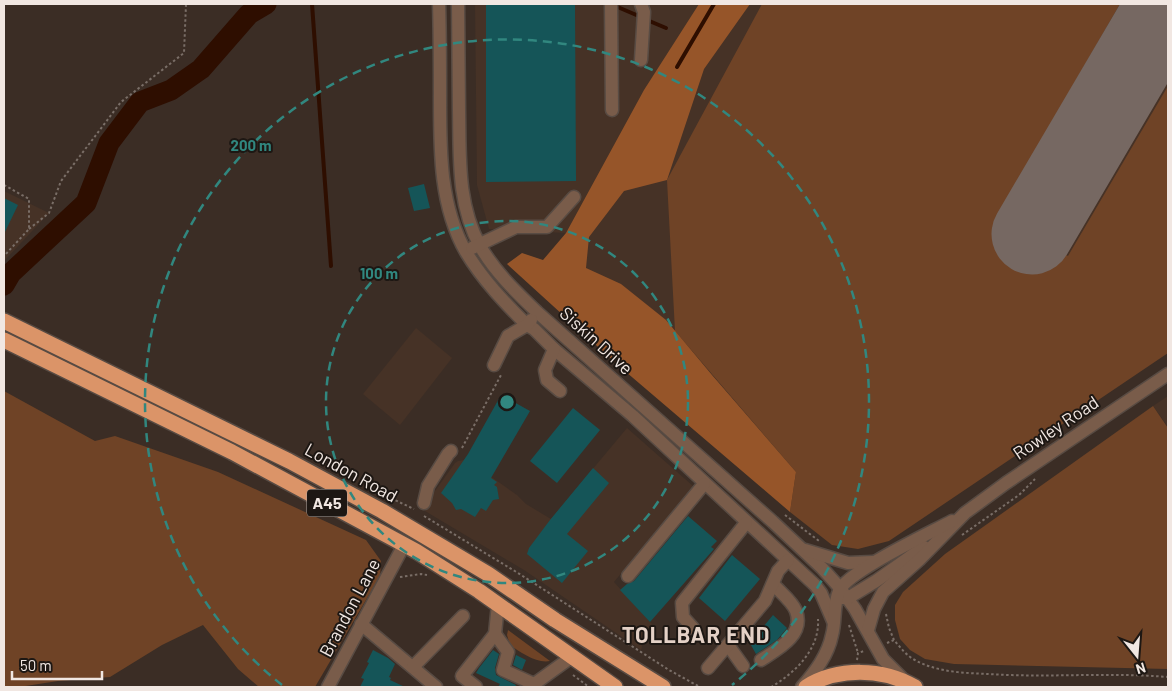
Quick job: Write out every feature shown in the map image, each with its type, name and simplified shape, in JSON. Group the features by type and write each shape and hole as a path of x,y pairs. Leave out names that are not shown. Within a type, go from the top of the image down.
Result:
{"highway":[{"name":"London Road","path":"4,321 289,461 382,511 488,574 555,620 663,687"},
{"path":"4,340 12,350"},
{"name":"A45","path":"12,350 38,358 232,452 404,544 498,604 615,687"},
{"path":"806,687 829,676 858,672 875,673 910,684"}],"street":[{"name":"Siskin Drive","path":"439,4 440,159 451,216 465,251 488,285 527,325 534,329 554,349 633,416 704,484 815,585 821,593 833,622"},
{"name":"Siskin Drive","path":"458,4 462,196 470,224 480,245 501,276 537,312 800,548 842,595 868,630 875,647 883,659 910,684"},
{"path":"611,4 612,110"},
{"path":"641,4 644,12 641,60"},
{"path":"465,251 516,227 547,227 574,197"},
{"path":"499,367 508,336 527,325 537,312"},
{"path":"554,349 545,370 547,380 560,391"},
{"name":"Rowley Road","path":"965,514 1014,477 1168,374"},
{"path":"421,510 428,486 451,451"},
{"path":"628,576 704,484"},
{"path":"868,630 874,609 883,592 965,514"},
{"path":"802,687 816,670 829,646 833,622 842,595 852,577 876,561 965,514"},
{"path":"693,628 683,617 682,603 746,523"},
{"path":"821,593 842,595 876,581 908,557 943,535"},
{"name":"Brandon Lane","path":"328,687 404,544"},
{"path":"800,548 838,562 876,561"},
{"path":"708,668 765,601 778,571 788,560"},
{"path":"761,660 781,648 796,633 796,611 773,584"},
{"path":"476,687 462,676 495,634 498,604"},
{"path":"412,667 463,616"},
{"path":"361,624 436,687"},
{"path":"495,634 508,652 503,670 532,686 573,656"},
{"path":"728,646 742,666"}],"path":[{"path":"4,256 29,229 49,213 61,181 121,102 184,53 186,4"},
{"path":"4,185 29,199 29,229"},
{"path":"451,451 460,454 499,367"},
{"path":"958,538 1019,495 1039,476"},
{"path":"408,505 421,510 669,670 700,687"},
{"path":"760,512 786,515 824,546"},
{"path":"886,608 886,619 894,640 903,651 913,659 944,670 1026,677 1140,674 1168,677"},
{"path":"771,687 790,675 805,658 818,633 818,615"},
{"path":"848,621 858,654"},
{"path":"885,644 894,640"},
{"path":"856,658 858,654 865,651"}],"shaded area":[{"path":"475,4 1168,4 1168,350 884,539 534,284 566,233 489,229 477,185"},
{"path":"699,4 750,4 704,69 667,180 624,191 589,237 586,268 621,284 666,320 796,472 790,512 619,366 507,264 522,253 543,260 566,233 644,90"},
{"path":"762,4 1120,4 996,218 1068,256 1168,86 1168,353 889,541 858,549 832,545 790,512 796,472 675,331 667,180"},
{"path":"4,191 49,213 4,261"},
{"path":"416,328 452,358 400,425 363,394"},
{"path":"4,391 95,441 115,436 218,472 366,540 381,561 380,576 315,687 259,687 238,669 203,625 162,645 110,677 4,687"},
{"path":"1168,396 1168,427 1153,406"},
{"path":"1153,406 1168,428 1168,669 954,664 925,659 910,650 900,639 895,620 895,605 903,592 945,554"},
{"path":"627,428 693,486 614,582 652,624 641,637 641,650 524,570 425,511 435,491 455,463 464,460 517,495 526,504 551,519"},
{"path":"508,630 550,661 534,659 510,645 507,635"}],"building":[{"path":"486,4 575,4 576,181 486,182"},
{"path":"424,184 430,208 414,211 408,188"},
{"path":"4,198 18,205 4,234"},
{"path":"501,395 530,411 491,478 497,482 494,485 497,487 499,499 493,500 486,511 481,508 475,517 461,509 456,510 452,503 441,493 468,454"},
{"path":"573,408 600,430 557,483 530,461"},
{"path":"593,468 609,483 567,534 588,551 562,583 527,554 529,548 550,520"},
{"path":"688,516 717,541 711,547 714,549 650,622 620,590 634,581"},
{"path":"732,555 760,579 725,621 699,598"},
{"path":"773,615 787,628 777,640 756,654 747,638 759,632"},
{"path":"373,650 395,664 389,677 391,678 390,680 405,687 360,687 364,679 361,678"},
{"path":"493,650 499,654 495,668 496,675 516,685 515,687 498,687 500,684 476,673"},
{"path":"516,655 526,660 522,670 513,665"}],"waterway":[{"path":"4,285 11,273 86,203 109,143 140,102 171,90 201,69 249,14 266,4"},
{"path":"312,4 331,266"},
{"path":"677,67 714,4"},
{"path":"613,5 641,17"},
{"path":"647,20 666,28"}],"runway":[{"path":"1032,234 1167,4"}],"district":[{"name":"TOLLBAR END","path":"696,635"}]}
